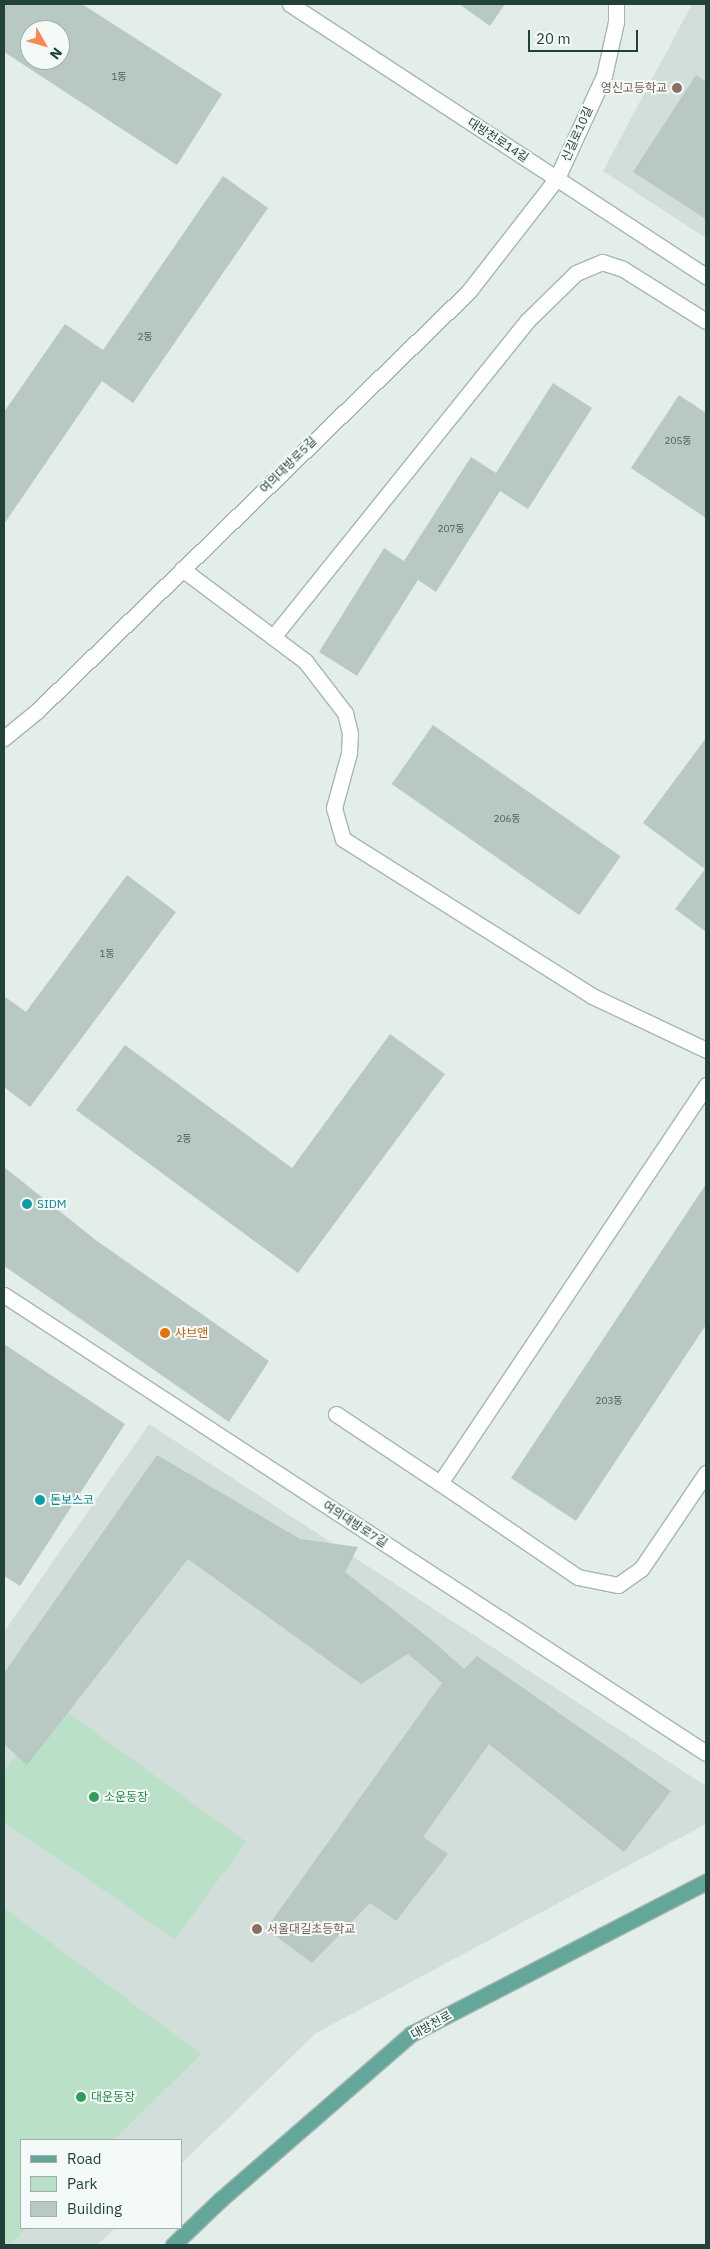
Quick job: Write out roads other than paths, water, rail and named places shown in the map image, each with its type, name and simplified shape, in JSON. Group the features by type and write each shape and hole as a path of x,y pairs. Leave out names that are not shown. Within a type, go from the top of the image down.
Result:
{"main road":[{"name":"대방천로","path":"174,2245 220,2200 411,2034 706,1882"}],"street":[{"name":"대방천로14길","path":"290,4 706,276"},
{"name":"신길로10길","path":"557,178 604,76 616,22 616,4"},
{"name":"여의대방로5길","path":"4,738 37,711 469,291 557,178"},
{"path":"273,637 528,321 576,273 602,262 623,269 706,321"},
{"path":"182,569 305,661 345,713 350,733 349,753 334,808 342,839 592,996 706,1050"},
{"path":"440,1483 706,1085"},
{"name":"여의대방로7길","path":"4,1295 706,1753"},
{"path":"336,1414 578,1577 618,1585 641,1570 706,1473"}],"place":[{"name":"영신고등학교","path":"677,88"},
{"name":"SIDM","path":"27,1204"},
{"name":"샤브앤","path":"165,1333"},
{"name":"돈보스코","path":"40,1500"},
{"name":"소운동장","path":"94,1797"},
{"name":"서울대길초등학교","path":"257,1929"},
{"name":"대운동장","path":"81,2097"}]}
